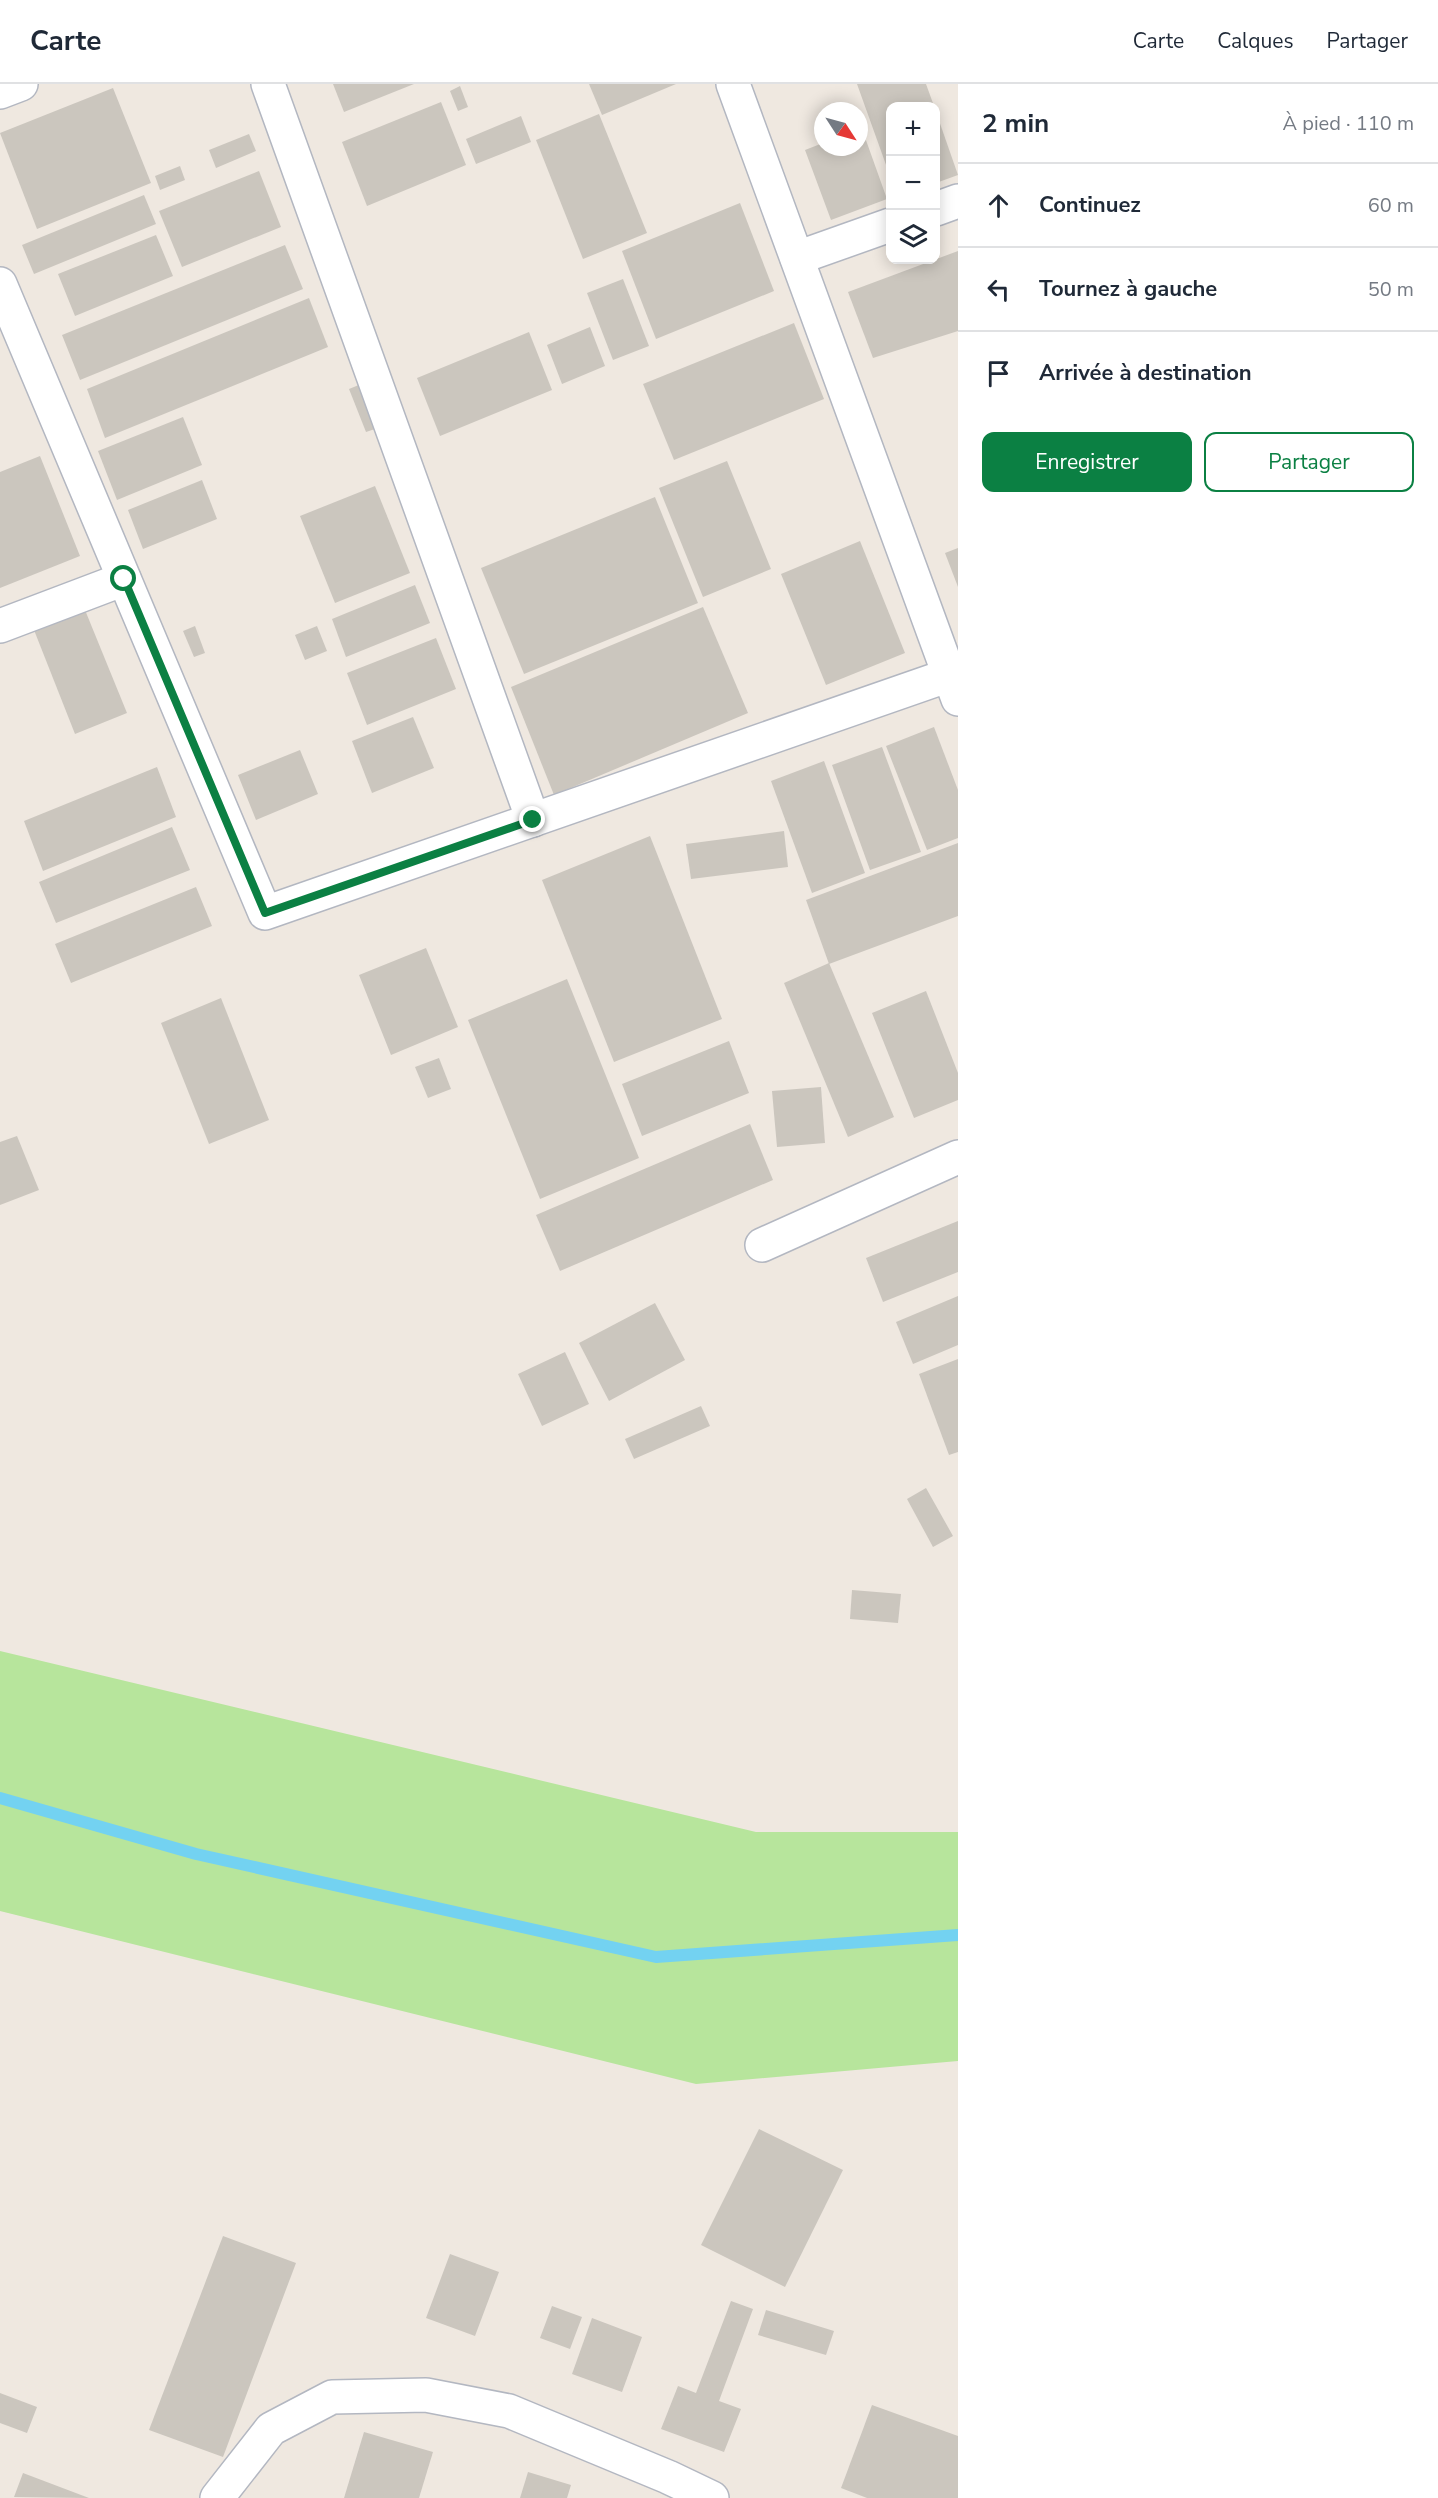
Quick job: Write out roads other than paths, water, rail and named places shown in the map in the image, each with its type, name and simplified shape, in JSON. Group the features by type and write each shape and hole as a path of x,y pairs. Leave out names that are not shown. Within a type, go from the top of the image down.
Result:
{"street":[{"path":"0,92 21,84"},
{"path":"268,84 533,820"},
{"path":"0,284 265,913 533,820 955,682 733,84"},
{"path":"940,208 958,201"},
{"path":"797,258 886,227"},
{"path":"0,626 124,579"},
{"path":"762,1245 958,1157"},
{"path":"217,2498 271,2429 332,2397 426,2395 509,2411 712,2498"}],"waterway":[{"path":"0,1798 196,1854 656,1957 958,1935"}]}
